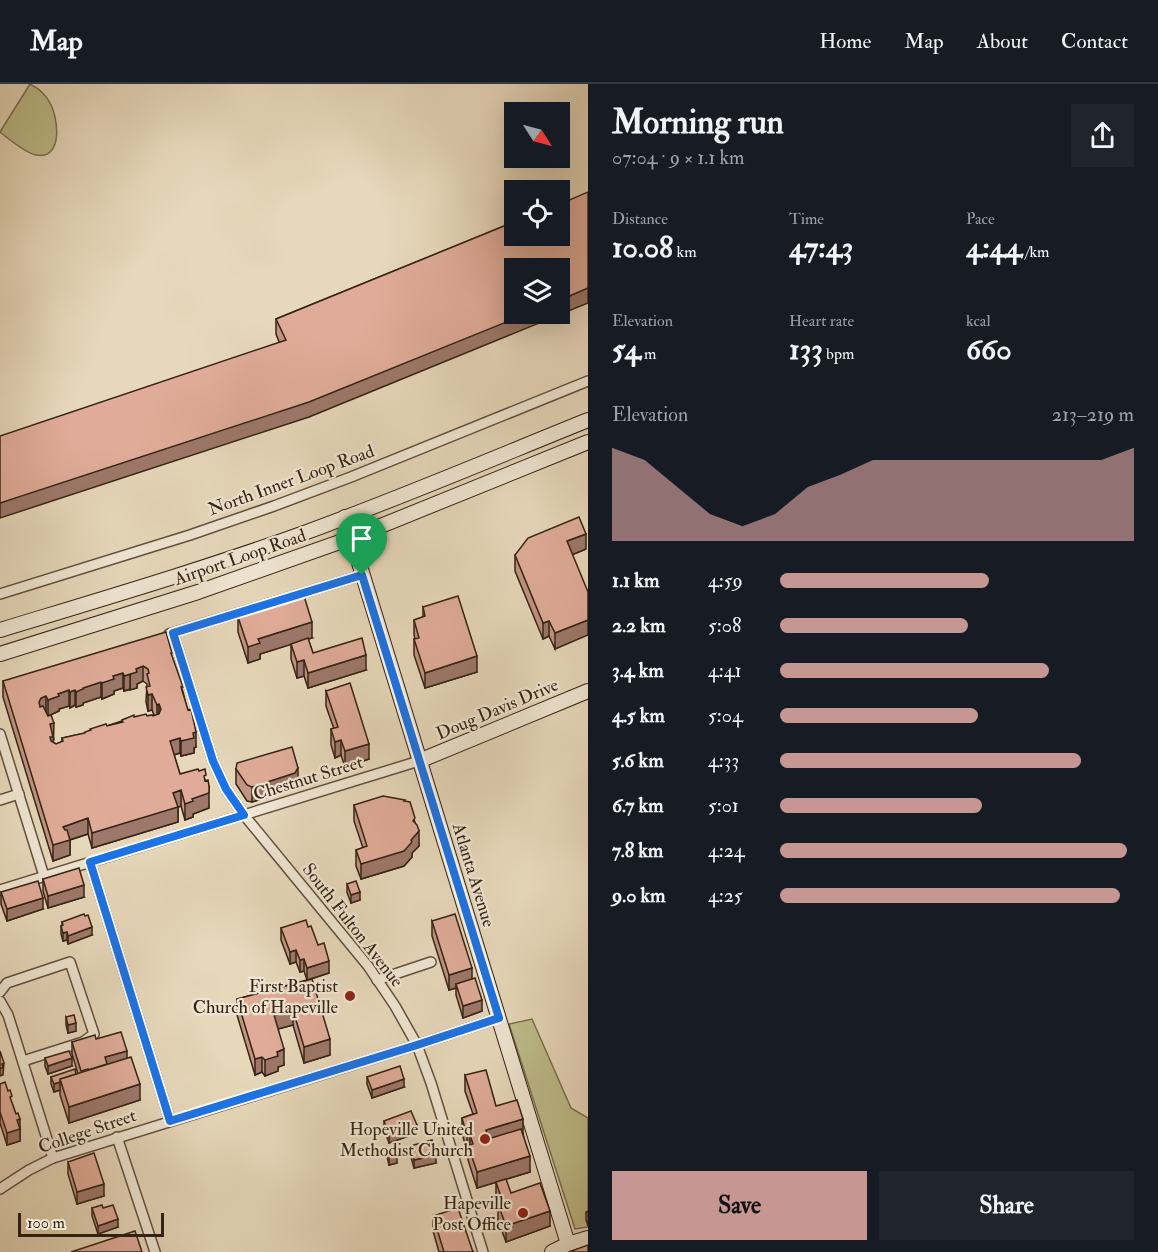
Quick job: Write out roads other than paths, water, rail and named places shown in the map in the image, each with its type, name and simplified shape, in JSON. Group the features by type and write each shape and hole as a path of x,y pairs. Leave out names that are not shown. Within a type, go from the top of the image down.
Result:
{"main road":[{"name":"Airport Loop Road","path":"0,630 171,578 304,533 588,420"},
{"name":"Airport Loop Road","path":"0,654 198,592 351,538 588,442"},
{"name":"Atlanta Avenue","path":"345,517 568,1244"},
{"name":"Doug Davis Drive","path":"419,761 588,691"},
{"path":"552,1252 588,1238"}],"street":[{"name":"North Inner Loop Road","path":"0,594 274,506 588,381"},
{"path":"162,636 362,575"},
{"name":"South Fulton Avenue","path":"173,633 213,761 226,789 244,815 368,966 395,1006 417,1045 483,1252"},
{"path":"0,734 44,876"},
{"name":"Chestnut Street","path":"0,890 419,761"},
{"path":"0,800 19,794"},
{"path":"90,862 170,1121"},
{"path":"0,992 7,983 70,962 94,1034 83,1042 22,1061"},
{"path":"377,980 431,962"},
{"path":"0,1001 8,1016 53,1158"},
{"name":"College Street","path":"0,1189 53,1158 499,1018"},
{"path":"117,1137 155,1252"}],"place":[{"name":"First Baptist Church of Hapeville","path":"350,996"},
{"name":"Hopeville United Methodist Church","path":"485,1139"},
{"name":"Hapeville Post Office","path":"523,1213"}]}
